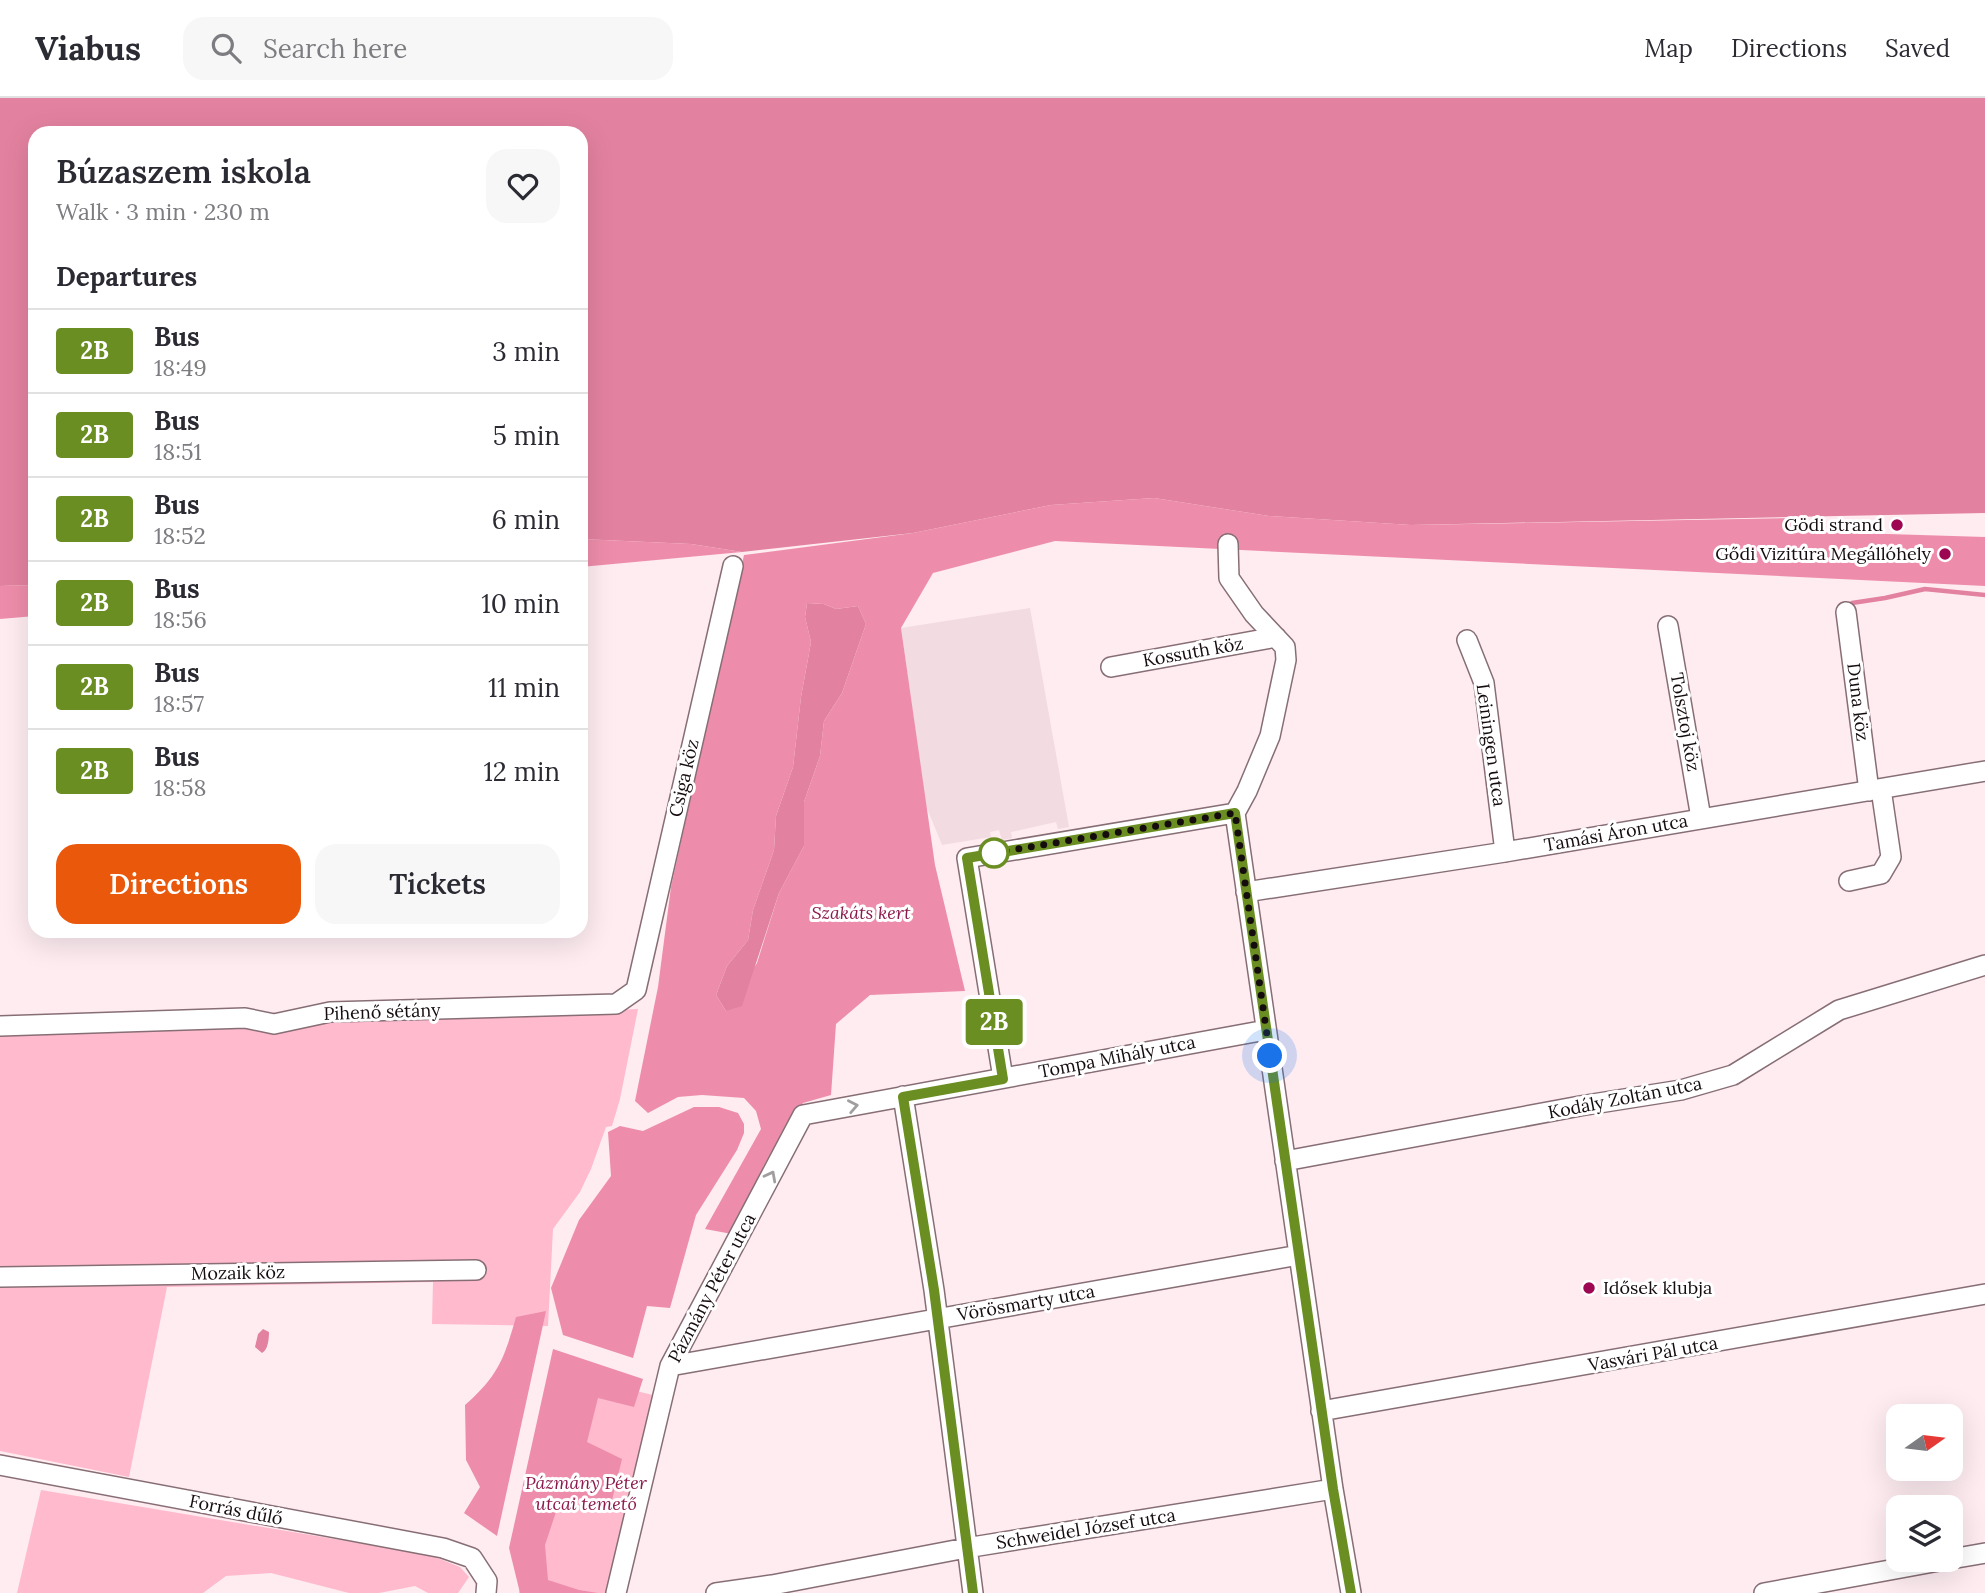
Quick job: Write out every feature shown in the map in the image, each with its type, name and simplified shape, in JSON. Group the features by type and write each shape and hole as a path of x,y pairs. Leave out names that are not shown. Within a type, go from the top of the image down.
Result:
{"street":[{"path":"1228,544 1229,578 1254,614 1284,647 1286,660 1270,736 1235,813 1321,1411 1351,1593"},
{"name":"Csiga köz","path":"636,990 733,566"},
{"name":"Duna köz","path":"1846,612 1875,790 1891,857 1881,874 1849,881"},
{"name":"Tolsztoj köz","path":"1668,626 1702,818"},
{"name":"Kossuth köz","path":"1111,667 1276,637"},
{"name":"Leiningen utca","path":"1467,640 1485,683 1505,852"},
{"name":"Tamási Áron utca","path":"1246,892 1505,852 1985,771"},
{"path":"1003,1079 967,858 1235,813"},
{"name":"Kodály Zoltán utca","path":"1285,1161 1681,1090 1733,1075 1839,1010 1985,965"},
{"name":"Pihenő sétány","path":"0,1026 245,1018 274,1024 330,1012 616,1004 636,990"},
{"name":"Tompa Mihály utca","path":"803,1115 1266,1030"},
{"path":"903,1097 973,1593"},
{"name":"Pázmány Péter utca","path":"616,1593 670,1366 803,1115"},
{"name":"Vörösmarty utca","path":"670,1366 1299,1255"},
{"name":"Mozaik köz","path":"0,1277 476,1270"},
{"name":"Vasvári Pál utca","path":"1321,1411 1985,1294"},
{"name":"Forrás dűlő","path":"0,1465 431,1546 472,1558 487,1581 486,1593"},
{"name":"Schweidel József utca","path":"716,1593 966,1548 1333,1489"},
{"path":"1963,1557 1985,1553"},
{"path":"1764,1593 1886,1571"}],"shaded area":[{"path":"0,98 1985,98 1985,513 1411,525 1269,516 1154,498 1051,505 913,533 742,552 691,544 588,539 588,126 28,126 28,585 0,586"},
{"path":"807,603 824,604 836,609 858,606 866,624 842,693 824,721 820,756 804,802 804,846 779,893 742,1006 726,1011 716,995 727,966 748,940 753,910 774,850 776,816 793,767 811,642 805,617"},
{"path":"1030,608 1069,827 1058,829 1056,822 1011,832 1012,838 1002,840 999,830 990,832 991,837 942,845 926,806 901,628"},
{"path":"263,1329 269,1332 269,1335 267,1347 262,1353 255,1347 258,1334"}],"green space":[{"name":"Szakáts kert","path":"1154,498 1269,516 1411,525 1794,518 1823,532 1985,537 1985,586 1055,541 933,573 901,628 935,865 965,991 870,995 836,1024 831,1095 803,1103 732,1234 705,1229 761,1129 756,1111 744,1098 702,1095 678,1097 648,1113 635,1101 658,987 671,887 744,555 913,533 1051,505","holes":["807,603 824,604 836,609 858,606 866,624 842,693 824,721 820,756 804,802 804,846 779,893 757,963 726,1011 716,995 727,966 748,940 753,910 774,850 776,816 793,767 811,642 805,617"]},
{"path":"588,539 691,544 742,552 588,566"},
{"path":"28,585 28,617 0,619 0,586"},
{"path":"638,1009 612,1126 606,1127 580,1192 553,1229 548,1326 432,1324 433,1282 167,1287 129,1477 0,1451 0,1035"},
{"path":"694,1107 719,1107 738,1113 744,1124 744,1133 737,1150 696,1215 670,1308 647,1306 633,1358 563,1335 551,1288 579,1220 611,1176 608,1132 620,1126 643,1131"},
{"path":"546,1311 497,1536 464,1513 480,1487 466,1460 465,1405 485,1385 498,1366 516,1317"},
{"path":"553,1349 643,1379 634,1407 598,1398 587,1442 622,1459 612,1500 560,1500 545,1545 548,1580 598,1593 520,1593 509,1548"},
{"name":"Pázmány Péter utcai temető","path":"567,1375 653,1395 609,1593 519,1593"},
{"path":"41,1490 430,1555 460,1567 469,1577 458,1593 428,1593 415,1586 379,1593 349,1593 271,1573 226,1576 203,1593 17,1593"}],"waterway":[{"path":"1852,603 1925,589 1985,595"}],"bus line":[{"name":"2B","path":"973,1593 934,1290 903,1097 1003,1079 967,858 1235,813 1333,1489 1351,1593"}],"place":[{"name":"Gödi strand","path":"1897,525"},
{"name":"Gődi Vizitúra Megállóhely","path":"1945,554"},
{"name":"Idősek klubja","path":"1589,1288"}],"route":[{"path":"994,853 1235,813 1270,1056"}]}
